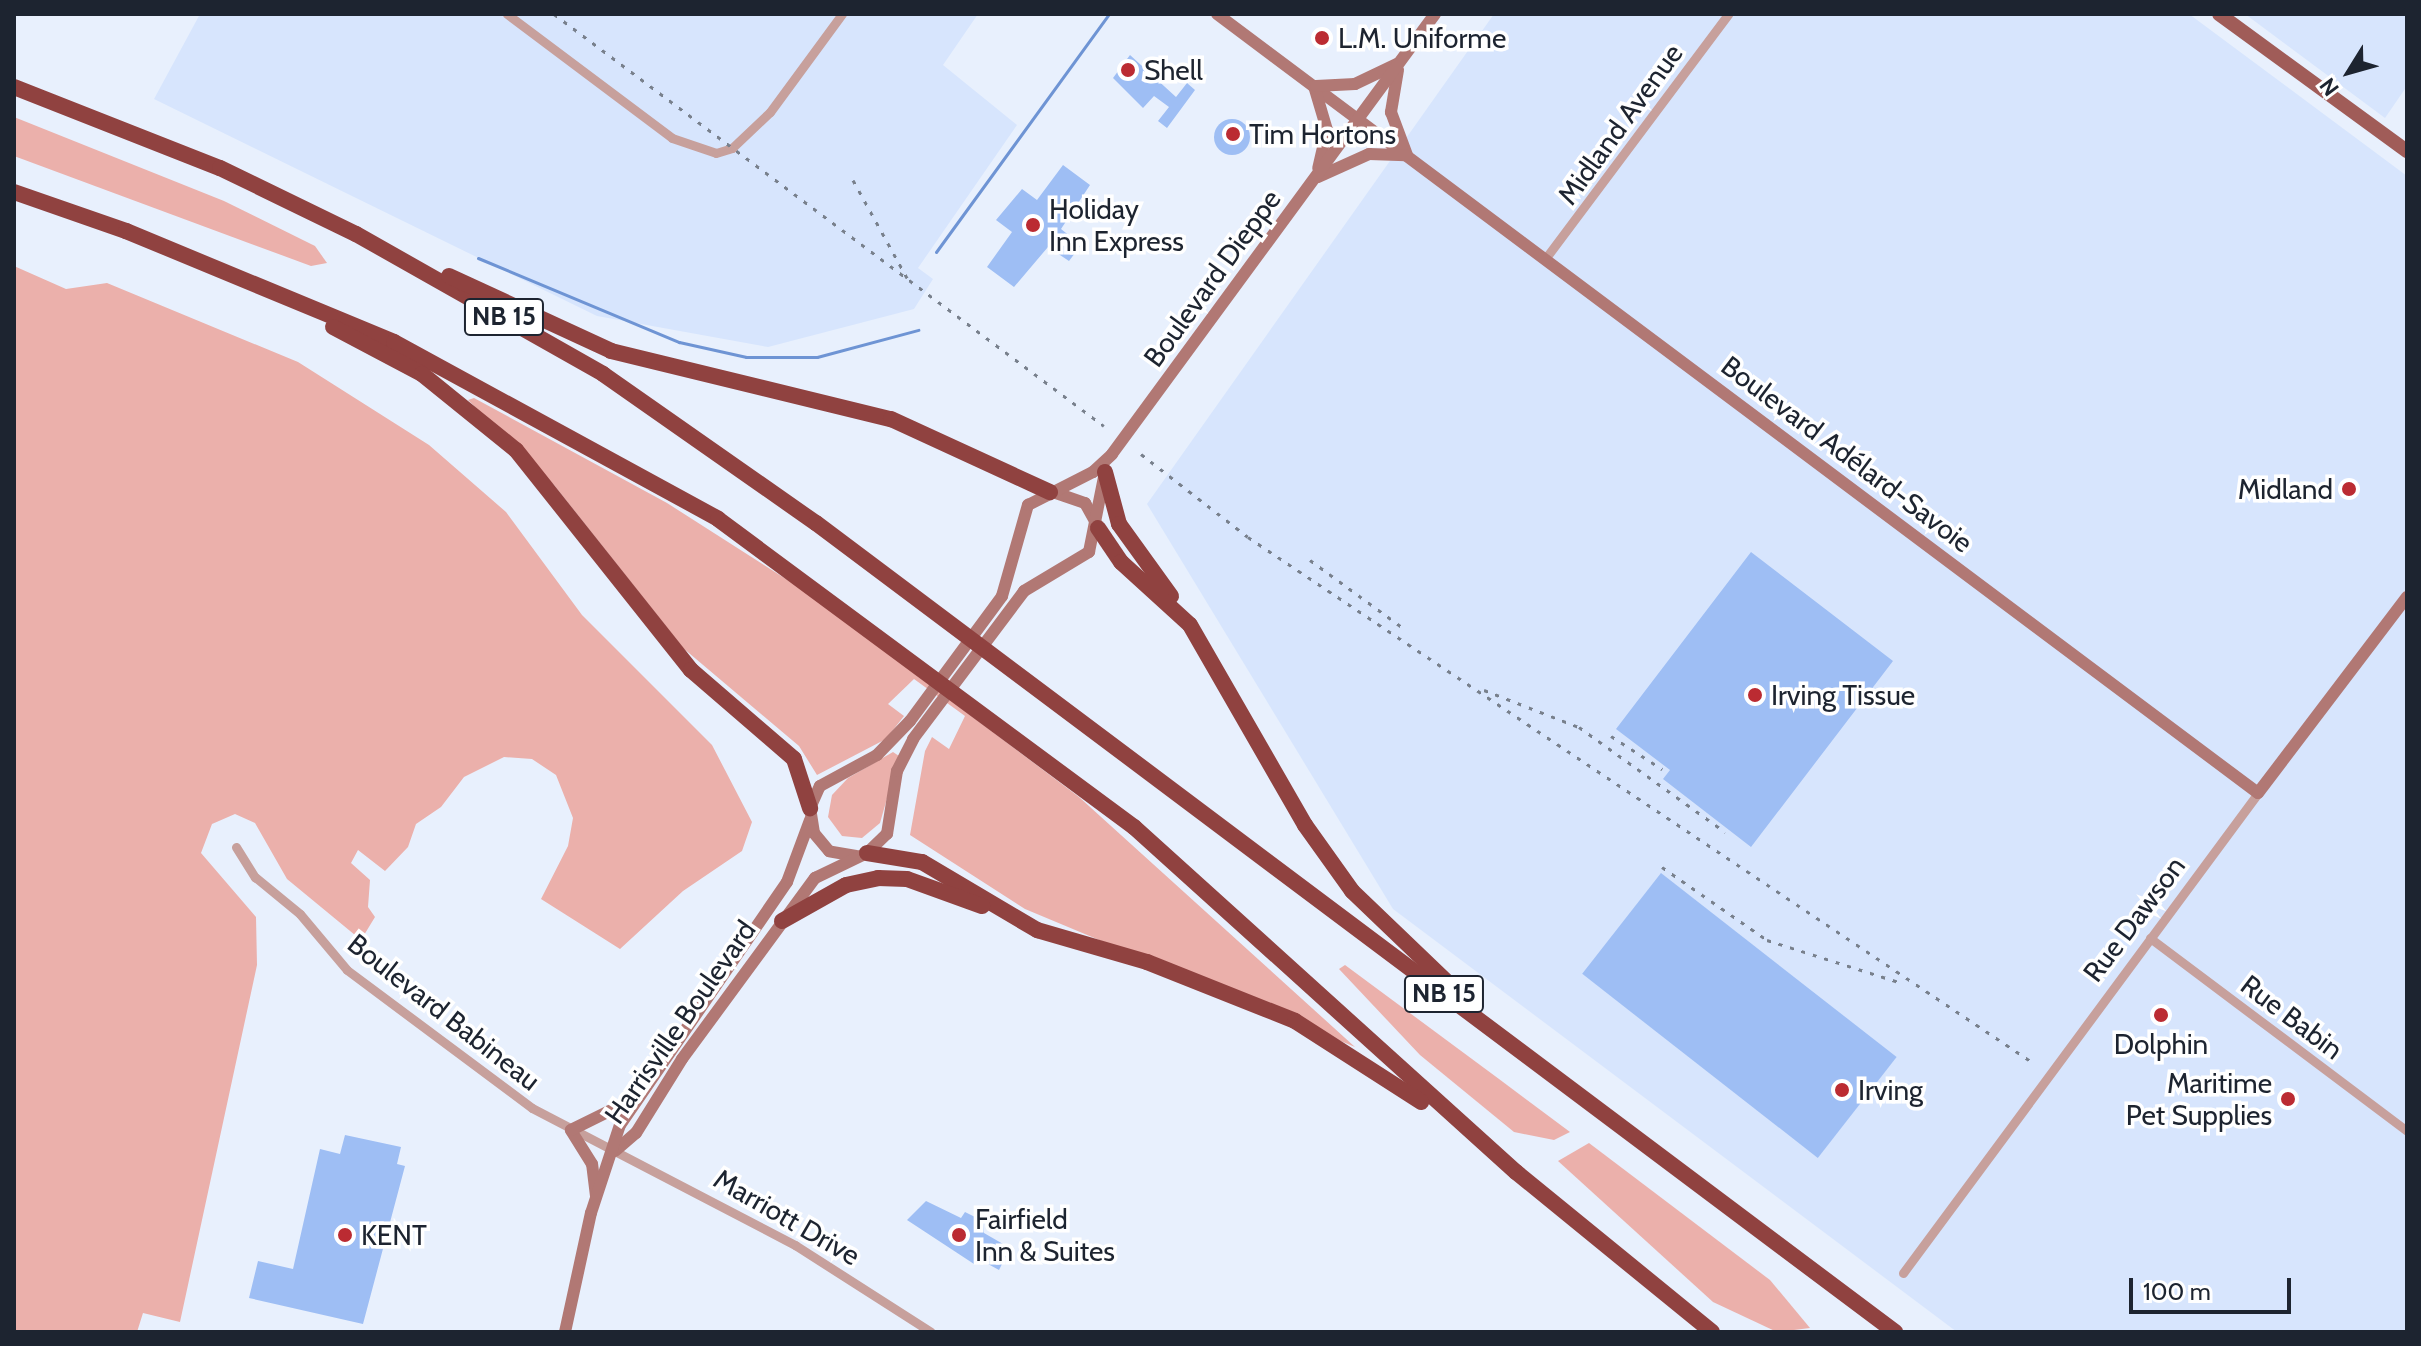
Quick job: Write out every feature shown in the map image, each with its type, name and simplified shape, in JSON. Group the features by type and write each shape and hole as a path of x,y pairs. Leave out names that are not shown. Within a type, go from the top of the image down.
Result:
{"highway":[{"name":"NB 15","path":"14,87 220,168 356,234 603,374 816,523 1895,1332"},
{"name":"NB 15","path":"14,192 203,262 394,342 718,519 1134,827 1516,1172 1712,1332"},
{"path":"356,234 611,351 891,419 1050,492"},
{"path":"203,262 393,356 499,434 583,528 691,670 794,759 810,814"},
{"path":"1105,472 1119,524 1190,625 1305,825 1362,903 1413,955 1600,1111"},
{"path":"1098,528 1121,562 1190,625"},
{"path":"862,854 922,862 1010,916"},
{"path":"782,921 846,885 878,878 907,879 1295,1021 1375,1067 1516,1172"}],"main road":[{"path":"1217,14 1314,86 1327,130 1315,179"},
{"path":"1358,119 1435,14"},
{"path":"2219,14 2407,151"},
{"path":"1314,86 1355,84 1400,63"},
{"path":"1315,179 1369,154 1407,155 1391,106 1400,63"},
{"name":"Boulevard Adélard-Savoie","path":"1314,86 2258,793"},
{"name":"Boulevard Dieppe","path":"1112,454 1358,119"},
{"path":"1098,528 1105,472 1112,454"},
{"path":"1050,492 1093,472 1112,454"},
{"path":"1050,492 1085,503 1098,528"},
{"name":"Harrisville Boulevard","path":"615,1151 620,1125 641,1092 787,882 820,786 877,755 910,721 1002,596 1023,516 1037,497 1050,492"},
{"name":"Harrisville Boulevard","path":"615,1151 636,1133 815,878 862,854 887,834 897,771 921,729 1013,604 1037,581 1089,552 1098,528"},
{"name":"Rue Dawson","path":"2258,793 2402,613 2407,597"},
{"path":"810,814 829,851 862,854"},
{"path":"597,1199 592,1164 571,1130 607,1117 641,1092"},
{"path":"565,1332 597,1199 615,1151"}],"street":[{"path":"507,14 672,138 716,153 732,148 770,112 842,14"},
{"name":"Midland Avenue","path":"1545,259 1728,14"},
{"name":"Rue Dawson","path":"1903,1273 2258,793"},
{"name":"Boulevard Babineau","path":"236,847 255,877 300,914 347,970 571,1130 615,1151"},
{"name":"Rue Babin","path":"2150,938 2407,1131"},
{"name":"Marriott Drive","path":"615,1151 795,1245 931,1332"}],"shaded area":[{"path":"200,14 978,14 943,65 1017,125 918,268 933,279 914,309 768,347 597,316 154,99"},
{"path":"1494,14 2189,14 2407,176 2407,1332 1957,1332 1393,909 1147,504"},
{"path":"2245,14 2407,14 2407,86 2385,118"},
{"path":"14,117 224,201 315,246 327,263 311,266 14,156"},
{"path":"14,266 66,289 107,283 298,362 429,445 506,512 582,615 712,745 752,822 742,851 683,891 620,949 541,899 568,846 573,818 556,775 532,759 504,757 464,777 441,807 416,824 408,847 385,871 358,850 351,863 370,880 368,907 375,917 361,940 287,879 255,823 235,814 212,824 201,853 256,917 257,965 180,1322 143,1313 137,1332 14,1332"},
{"path":"474,398 667,503 811,595 1079,797 1355,1047 1025,909 910,835 925,751 932,737 949,749 965,716 914,679 888,704 904,716 886,739 817,775 799,746 683,648 554,485 468,400"},
{"path":"893,752 899,756 880,823 862,838 842,836 828,817 832,795 848,778"},
{"path":"1345,965 1570,1132 1554,1140 1514,1132 1420,1055 1339,969"},
{"path":"1589,1143 1770,1280 1810,1328 1777,1332 1713,1302 1558,1161"}],"building":[{"name":"Shell","path":"1130,55 1176,97 1187,83 1195,90 1167,128 1158,121 1169,107 1154,96 1143,108 1113,78"},
{"name":"Tim Hortons","path":"1232,119 1245,124 1250,137 1245,150 1232,155 1219,150 1214,137 1219,124"},
{"name":"Holiday Inn Express","path":"1063,165 1090,185 1061,229 1081,245 1069,261 1048,247 1014,287 987,267 1012,232 996,220 1022,189 1037,200"},
{"name":"Irving Tissue","path":"1751,552 1893,661 1751,847 1663,779 1670,770 1616,729"},
{"path":"1661,873 1897,1057 1818,1158 1582,974"},
{"name":"KENT","path":"345,1135 401,1147 397,1164 405,1166 363,1324 249,1298 258,1261 293,1269 320,1149 340,1154"},
{"name":"Fairfield Inn & Suites","path":"926,1201 961,1218 965,1212 983,1221 984,1233 1010,1248 999,1270 977,1258 974,1264 907,1220"}],"waterway":[{"path":"936,252 1109,14"},
{"path":"478,258 679,342 746,357 817,357 918,330"}],"railway":[{"path":"554,14 1104,426"},
{"path":"853,180 907,278"},
{"path":"1141,454 1248,537 2032,1062"},
{"path":"1310,560 1402,627"},
{"path":"1484,690 1579,727 1725,832"},
{"path":"1611,736 1662,769"},
{"path":"1662,867 1767,940 1899,982"}],"place":[{"name":"L.M. Uniforme","path":"1322,38"},
{"name":"Shell","path":"1128,70"},
{"name":"Tim Hortons","path":"1233,134"},
{"name":"Holiday Inn Express","path":"1033,225"},
{"name":"Midland","path":"2349,489"},
{"name":"Irving Tissue","path":"1755,695"},
{"name":"Dolphin","path":"2161,1015"},
{"name":"Irving","path":"1842,1090"},
{"name":"Maritime Pet Supplies","path":"2288,1099"},
{"name":"KENT","path":"345,1235"},
{"name":"Fairfield Inn & Suites","path":"959,1235"}]}
